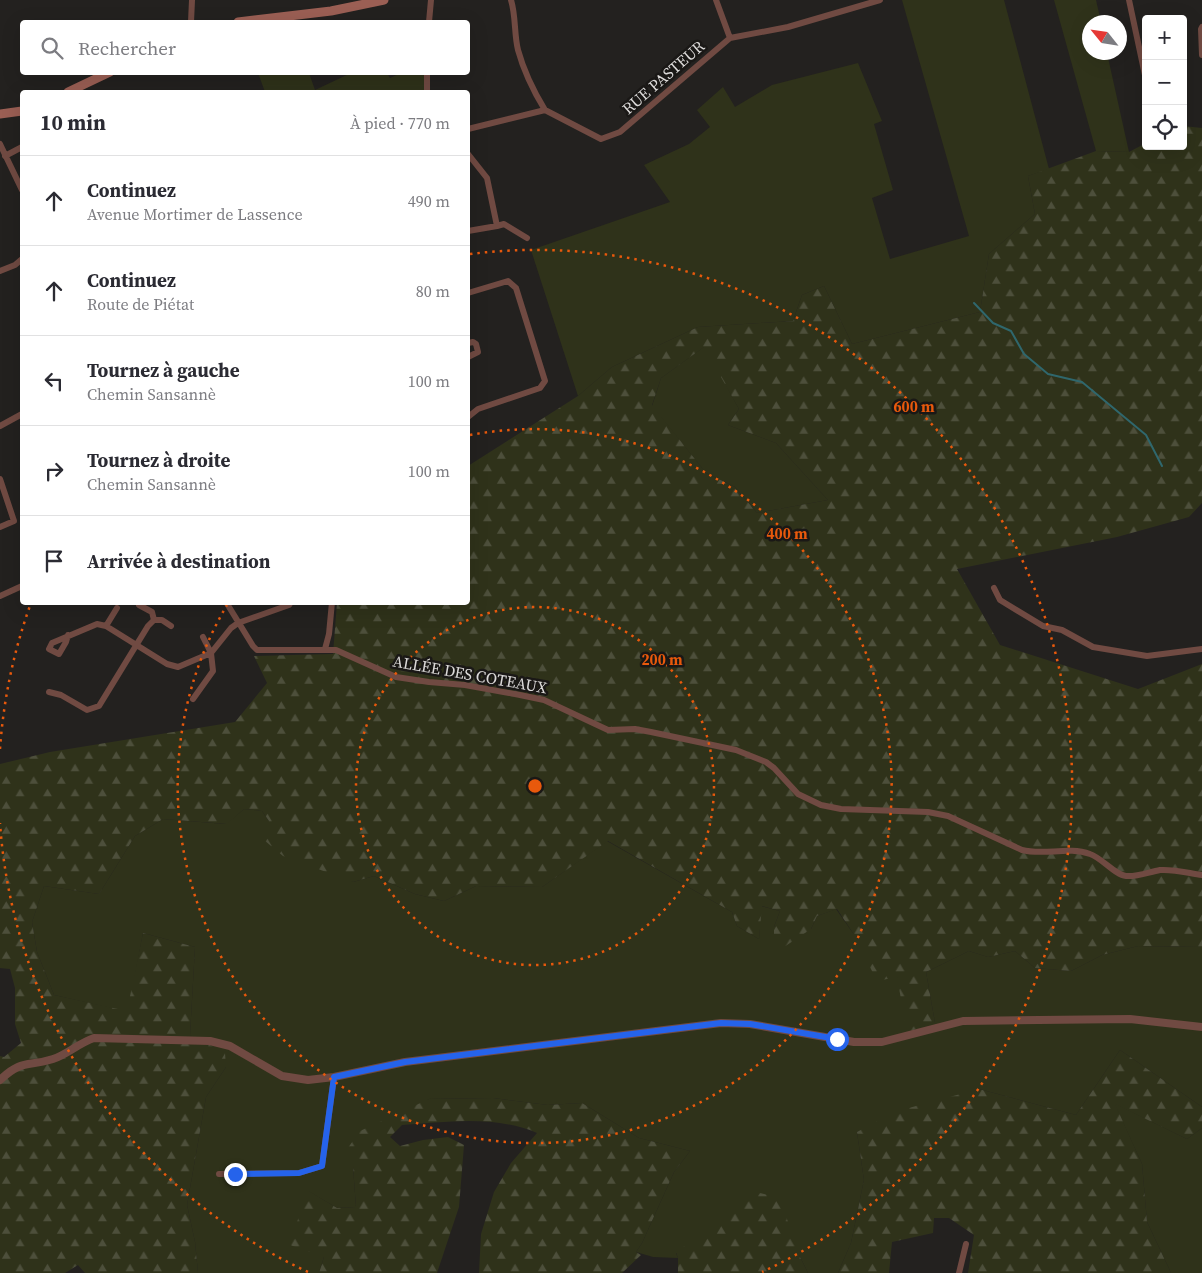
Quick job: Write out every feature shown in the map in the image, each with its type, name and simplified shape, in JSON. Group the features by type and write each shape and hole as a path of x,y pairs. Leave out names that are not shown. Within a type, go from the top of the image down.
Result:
{"main road":[{"path":"255,20 331,11 384,0"},
{"path":"72,90 104,75"},
{"path":"0,114 20,111"}],"street":[{"path":"190,20 192,0"},
{"path":"429,20 431,0"},
{"path":"470,129 545,110 533,90 518,50 514,9 511,0"},
{"path":"716,0 730,38"},
{"name":"RUE PASTEUR","path":"545,110 601,139 620,132 730,38 788,27 880,0"},
{"path":"1129,0 1142,61"},
{"path":"1202,26 1200,29 1202,55"},
{"path":"427,75 427,90"},
{"path":"0,144 20,186"},
{"path":"5,156 20,148"},
{"path":"470,157 487,178 497,226"},
{"path":"470,232 504,224 526,238"},
{"path":"0,271 15,265 20,261"},
{"path":"470,292 508,281 516,288 545,381 540,388 478,409 470,415"},
{"path":"470,343 476,344 478,352 470,355"},
{"path":"0,426 20,415"},
{"path":"0,527 14,521 1,483"},
{"path":"0,596 20,587"},
{"path":"994,588 1000,600 1043,626 1062,630 1093,647 1147,656 1202,649"},
{"path":"139,605 152,612 154,620"},
{"path":"228,605 238,623"},
{"path":"68,635 97,624 106,626 167,664 178,667 211,653 231,628 238,623 290,605"},
{"path":"325,650 329,634 332,605"},
{"path":"106,626 117,608"},
{"path":"49,692 61,695 87,710 99,706 148,626 154,620 162,620 172,626"},
{"name":"ALLÉE DES COTEAUX","path":"238,623 257,650 336,650 396,677 465,686 544,700 608,730 635,729 736,750 766,762 798,794 821,805 841,809 928,812 948,816 1022,850 1034,853 1076,851 1089,854 1101,859 1118,874 1126,876 1162,870 1202,875"},
{"path":"193,699 213,671 211,653 203,637"},
{"path":"0,1080 10,1071 24,1064 54,1059 82,1042 94,1038 210,1041 230,1046 282,1076 308,1080 334,1077 405,1062 721,1023 750,1024 854,1042 882,1042 963,1021 1130,1019 1202,1027"},
{"path":"219,1174 299,1173 322,1166 334,1077"},
{"path":"960,1273 966,1244"}],"green space":[{"path":"902,0 1004,0 1049,169 1028,176 1035,214 989,254 980,312 852,344 824,286 802,295 793,321 698,327 612,367 578,396 531,250 670,202 644,165 689,144 710,127 697,110 723,87 735,107 772,85 858,63 882,121 874,124 893,190 872,198 890,259 969,236"},
{"path":"1054,0 1096,0 1099,15 1082,15 1082,60 1109,60 1129,152 1096,151"},
{"path":"259,75 310,75 315,90 264,90"},
{"path":"347,75 388,75 390,78 397,75 425,75 426,90 315,90"},
{"path":"1187,126 1202,128 1202,503 1189,517 1117,537 957,569 1000,645 1138,689 1202,664 1202,947 1138,946 1102,955 1071,971 1035,968 1015,951 988,957 969,951 926,972 935,1023 907,1032 897,977 877,981 853,933 837,909 817,916 811,929 784,947 774,944 774,927 780,911 762,906 759,939 737,926 732,912 608,841 542,887 476,886 444,901 415,894 374,876 353,882 283,856 264,840 269,821 262,811 244,809 227,824 163,819 135,836 99,894 44,886 32,922 37,952 54,995 127,1011 143,933 195,947 190,1035 225,1053 226,1067 206,1097 187,1205 195,1242 198,1273 85,1273 78,1265 65,1273 0,1273 0,1056 4,1057 21,1043 15,1024 15,988 10,969 0,968 0,764 50,752 235,722 267,683 254,656 333,654 337,605 470,605 470,465 578,396 612,367 698,327 793,321 802,295 824,286 852,344 980,312 989,254 1035,214 1028,176 1096,151 1129,152 1142,145 1142,150 1187,150","holes":["704,347 739,409 728,425 776,443 828,500 757,513 735,487 706,473 652,405 661,378"]},
{"path":"705,346 739,409 728,425 776,443 828,500 757,513 735,487 706,473 652,406 661,378"},
{"path":"244,809 262,811 269,821 353,882 374,876 415,894 444,901 476,886 542,887 607,841 732,912 737,926 759,939 761,906 780,911 774,927 811,929 817,916 836,909 853,933 897,977 935,1023 926,972 969,951 988,957 1015,951 1035,968 1071,971 1102,955 1138,946 1202,947 1202,1107 1120,1050 1076,1115 979,1089 857,1132 864,1180 851,1243 838,1273 808,1273 799,1255 676,1253 678,1258 653,1257 636,1252 642,1243 674,1172 690,1151 639,1138 582,1103 548,1105 493,1098 429,1099 353,1166 356,1207 337,1208 308,1191 324,1257 319,1273 198,1273 195,1242 187,1205 206,1097 226,1067 190,1035 195,947 143,933 128,1012 54,995 37,952 32,922 44,886 99,894 135,836 163,819 226,824"},
{"path":"1120,1050 1202,1107 1202,1128 1187,1139 1115,1104 1142,1164 1147,1222 1171,1273 968,1273 974,1235 949,1218 934,1218 933,1233 892,1242 889,1273 838,1273 851,1243 864,1180 857,1132 894,1112 979,1089 1076,1115"},
{"path":"493,1098 548,1105 582,1103 639,1138 690,1151 674,1172 642,1243 636,1252 641,1255 622,1273 479,1273 481,1234 494,1192 511,1163 537,1133 521,1127 487,1122 453,1121 402,1125 390,1137 400,1146 423,1140 448,1137 464,1145 459,1207 437,1273 319,1273 324,1257 290,1245 307,1190 337,1208 356,1207 353,1166 345,1152 360,1131 429,1099"},
{"path":"1114,1103 1187,1139 1202,1128 1202,1273 1171,1273 1147,1222 1142,1164"},
{"path":"760,1193 780,1198 799,1255 808,1273 678,1273 676,1252"}],"waterway":[{"path":"974,303 993,323 1011,331 1024,354 1048,374 1082,382 1146,435 1162,466"}],"route":[{"path":"235,1174 299,1173 322,1166 334,1077 405,1062 721,1023 750,1024 837,1039"}]}
